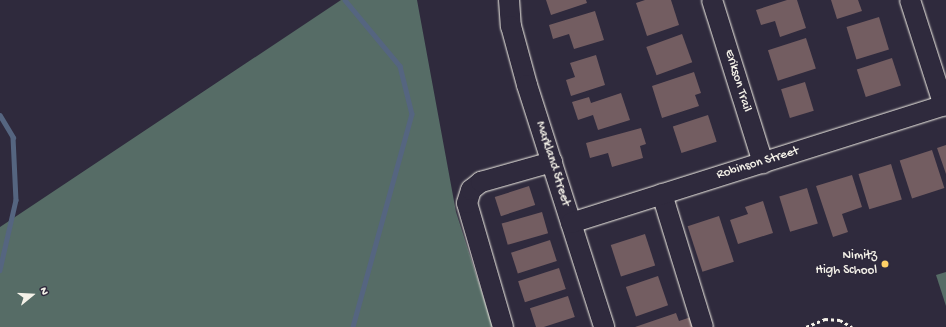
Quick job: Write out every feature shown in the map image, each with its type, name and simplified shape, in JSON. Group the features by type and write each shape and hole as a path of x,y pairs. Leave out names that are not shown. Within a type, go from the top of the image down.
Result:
{"street":[{"name":"Markland Street","path":"508,0 511,26 604,327"},
{"name":"Erikson Trail","path":"712,0 763,163"},
{"path":"910,0 945,106"},
{"name":"Robinson Street","path":"571,222 945,106"},
{"path":"503,327 469,219 467,203 471,190 481,182 552,162"},
{"path":"662,194 703,327"}],"path":[{"path":"806,327 825,320 840,320 852,327"}],"green space":[{"path":"341,0 417,0 456,212 493,327 0,327 0,227"},
{"path":"946,272 946,306 936,275"}],"building":[{"path":"546,0 586,0 587,3 551,15"},
{"path":"645,0 671,0 679,25 647,36 636,3"},
{"path":"787,0 797,0 806,28 780,37 775,21 761,25 756,10"},
{"path":"831,0 858,0 862,11 837,19"},
{"path":"595,11 604,40 574,49 569,34 553,39 549,25"},
{"path":"879,17 889,50 856,59 846,27"},
{"path":"682,34 692,62 657,75 646,47"},
{"path":"806,38 816,68 778,81 768,50"},
{"path":"596,55 605,85 571,96 566,80 575,77 570,63"},
{"path":"892,58 901,86 866,97 857,69"},
{"path":"694,72 701,93 695,95 699,106 662,118 652,86"},
{"path":"805,82 814,111 790,118 781,89"},
{"path":"621,93 630,120 598,130 593,115 578,120 572,102 589,97 591,103"},
{"path":"708,115 717,142 681,153 673,126"},
{"path":"641,128 646,144 640,146 643,158 612,167 608,153 590,158 586,143"},
{"path":"946,145 946,174 937,148"},
{"path":"932,150 944,188 912,199 900,161"},
{"path":"891,164 902,199 869,209 858,174"},
{"path":"852,175 862,207 842,214 848,232 833,237 816,186"},
{"path":"529,186 535,205 501,216 495,197"},
{"path":"807,188 818,223 790,232 779,196"},
{"path":"763,201 773,233 738,244 730,220 748,214 745,207"},
{"path":"542,212 548,233 508,245 502,224"},
{"path":"719,216 734,262 702,272 688,226"},
{"path":"645,234 655,265 621,277 611,245"},
{"path":"550,240 557,261 518,274 511,253"},
{"path":"559,268 566,289 525,302 518,281"},
{"path":"658,276 668,305 636,316 626,287"},
{"path":"568,296 575,317 544,327 536,327 530,308"},
{"path":"676,313 679,321 691,317 694,327 635,327"}],"waterway":[{"path":"345,0 400,66 412,114 353,327"},
{"path":"0,115 13,137 16,200 0,270"}],"place":[{"name":"Nimitz High School","path":"885,264"}]}
